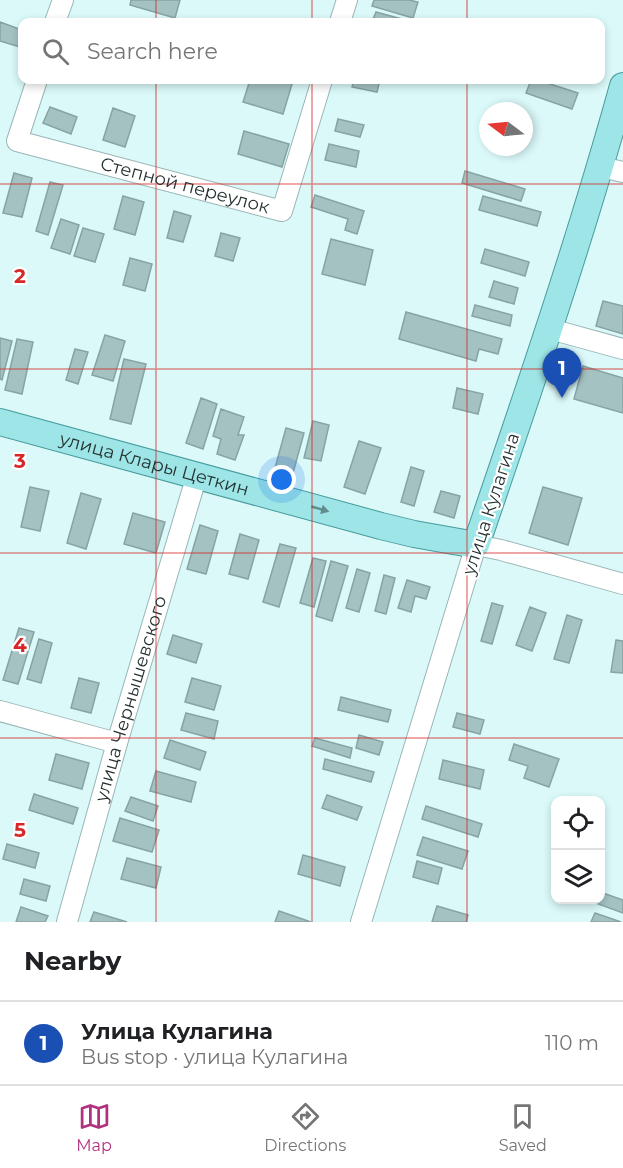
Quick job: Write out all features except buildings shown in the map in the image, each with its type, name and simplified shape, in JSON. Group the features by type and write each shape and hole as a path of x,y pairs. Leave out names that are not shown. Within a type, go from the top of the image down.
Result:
{"main road":[{"name":"улица Кулагина","path":"476,545 550,329 612,170 623,86"},
{"name":"улица Клары Цеткин","path":"0,422 381,526 476,545"}],"street":[{"path":"57,18 63,0"},
{"path":"341,18 347,0"},
{"name":"Степной переулок","path":"36,84 17,141 282,211 321,84"},
{"path":"550,329 623,349"},
{"name":"улица Чернышевского","path":"67,922 117,743 197,475"},
{"name":"улица Клары Цеткин","path":"476,545 623,584"},
{"name":"улица Кулагина","path":"361,922 476,545"},
{"path":"0,711 117,743"}],"place":[{"name":"Улица Кулагина","path":"562,398"}]}
